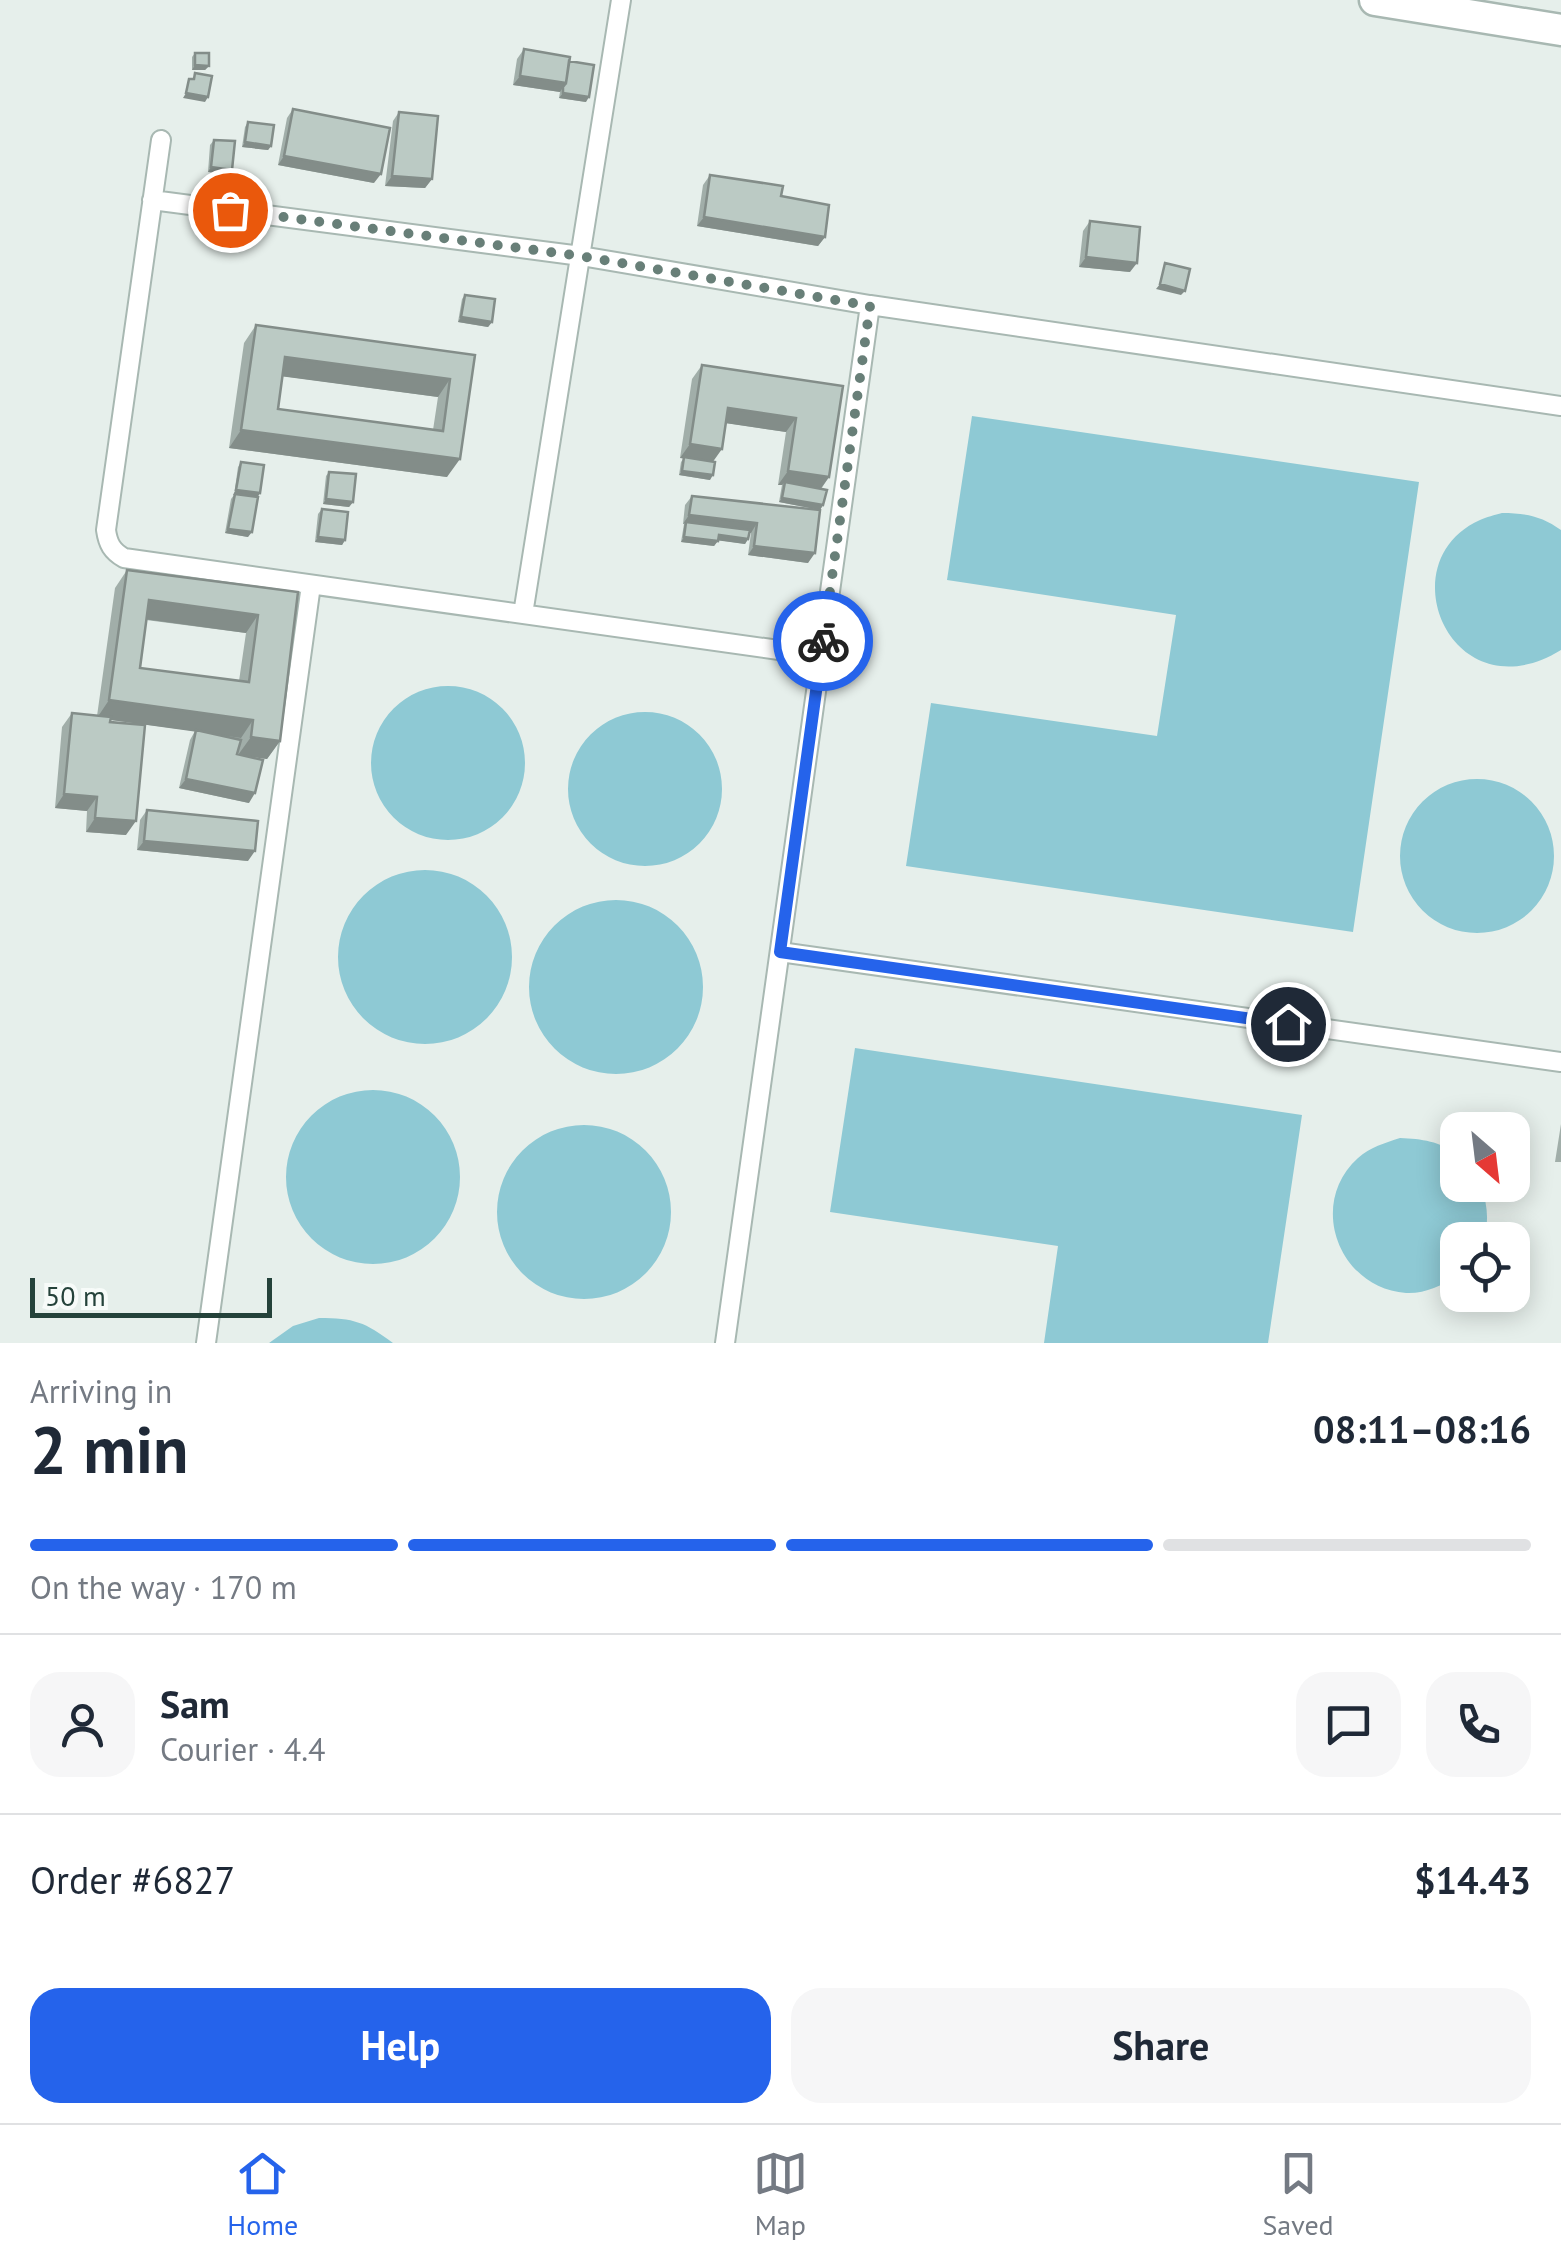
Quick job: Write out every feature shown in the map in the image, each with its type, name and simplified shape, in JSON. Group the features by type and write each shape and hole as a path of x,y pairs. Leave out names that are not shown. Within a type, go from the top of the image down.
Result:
{"street":[{"path":"1376,0 1561,30"}],"lane":[{"path":"523,614 621,0"},
{"path":"161,140 108,511 107,540 116,554 821,656"},
{"path":"152,200 580,256 870,306 1561,406"},
{"path":"725,1343 870,306"},
{"path":"206,1343 311,585"},
{"path":"780,952 1561,1062"}],"water":[{"path":"972,416 1419,482 1353,932 906,866 931,703 1157,736 1176,615 947,580"},
{"path":"1502,513 1533,516 1561,530 1561,650 1522,665 1489,664 1463,649 1444,626 1436,597 1438,567 1452,540 1480,520"},
{"path":"448,686 478,692 503,708 519,733 525,763 519,793 503,818 478,834 448,840 418,834 393,818 377,793 371,763 377,733 393,708 418,692"},
{"path":"645,712 675,718 700,734 716,759 722,789 716,819 700,844 675,860 645,866 615,860 590,844 574,819 568,789 574,759 590,734 615,718"},
{"path":"1477,779 1507,785 1532,801 1548,826 1554,856 1548,886 1532,911 1507,927 1477,933 1447,927 1422,911 1406,886 1400,856 1406,826 1422,801 1447,785"},
{"path":"425,870 458,877 486,896 505,924 512,957 505,990 486,1018 458,1037 425,1044 392,1037 364,1018 345,990 338,957 345,924 364,896 392,877"},
{"path":"616,900 649,907 677,926 696,954 703,987 696,1020 677,1048 649,1067 616,1074 583,1067 555,1048 536,1020 529,987 536,954 555,926 583,907"},
{"path":"855,1048 1302,1115 1268,1343 1044,1343 1058,1246 830,1212"},
{"path":"373,1090 406,1097 434,1116 453,1144 460,1177 453,1210 434,1238 406,1257 373,1264 340,1257 312,1238 293,1210 286,1177 293,1144 312,1116 340,1097"},
{"path":"584,1125 617,1132 645,1151 664,1179 671,1212 664,1245 645,1273 617,1292 584,1299 551,1292 523,1273 504,1245 497,1212 504,1179 523,1151 551,1132"},
{"path":"1400,1138 1440,1146 1440,1202 1485,1202 1486,1222 1440,1222 1440,1285 1413,1293 1383,1288 1363,1276 1338,1241 1333,1220 1335,1198 1343,1177 1358,1158"},
{"path":"319,1318 359,1323 393,1343 269,1343 293,1326"}],"building":[{"path":"524,49 570,57 566,83 520,76"},
{"path":"195,53 209,53 209,66 195,65"},
{"path":"569,61 594,65 589,97 563,93"},
{"path":"195,73 212,76 208,97 186,93 189,79 194,79"},
{"path":"293,109 390,128 381,174 284,156"},
{"path":"399,112 438,116 432,179 392,176"},
{"path":"248,122 274,125 271,146 245,142"},
{"path":"214,140 235,141 232,170 211,167"},
{"path":"710,175 783,186 781,196 829,205 825,237 704,217"},
{"path":"1090,221 1140,227 1137,263 1086,257"},
{"path":"1165,263 1190,269 1185,291 1160,284"},
{"path":"465,295 495,299 492,322 461,317"},
{"path":"256,325 475,355 460,459 241,430","holes":["285,357 450,379 443,431 278,409"]},
{"path":"702,365 843,386 829,477 788,471 796,418 728,408 722,449 690,444"},
{"path":"684,457 715,462 713,475 682,471"},
{"path":"241,462 264,465 260,493 236,490"},
{"path":"329,472 356,474 353,502 326,499"},
{"path":"785,482 827,490 823,505 782,498"},
{"path":"235,494 258,497 252,532 228,529"},
{"path":"692,496 820,510 815,553 754,546 757,523 689,515"},
{"path":"322,509 348,512 345,540 318,537"},
{"path":"686,522 750,530 748,539 719,535 718,541 684,537"},
{"path":"127,570 298,592 280,741 251,737 253,720 109,700","holes":["149,600 258,615 249,682 140,668"]},
{"path":"72,713 145,725 136,821 95,818 97,797 64,794"},
{"path":"196,730 241,740 237,754 263,760 255,793 186,779"},
{"path":"147,810 258,821 255,851 144,841"}],"way so far":[{"path":"230,210 580,256 870,306 823,641"}],"route":[{"path":"823,641 780,952 1288,1024"}]}
